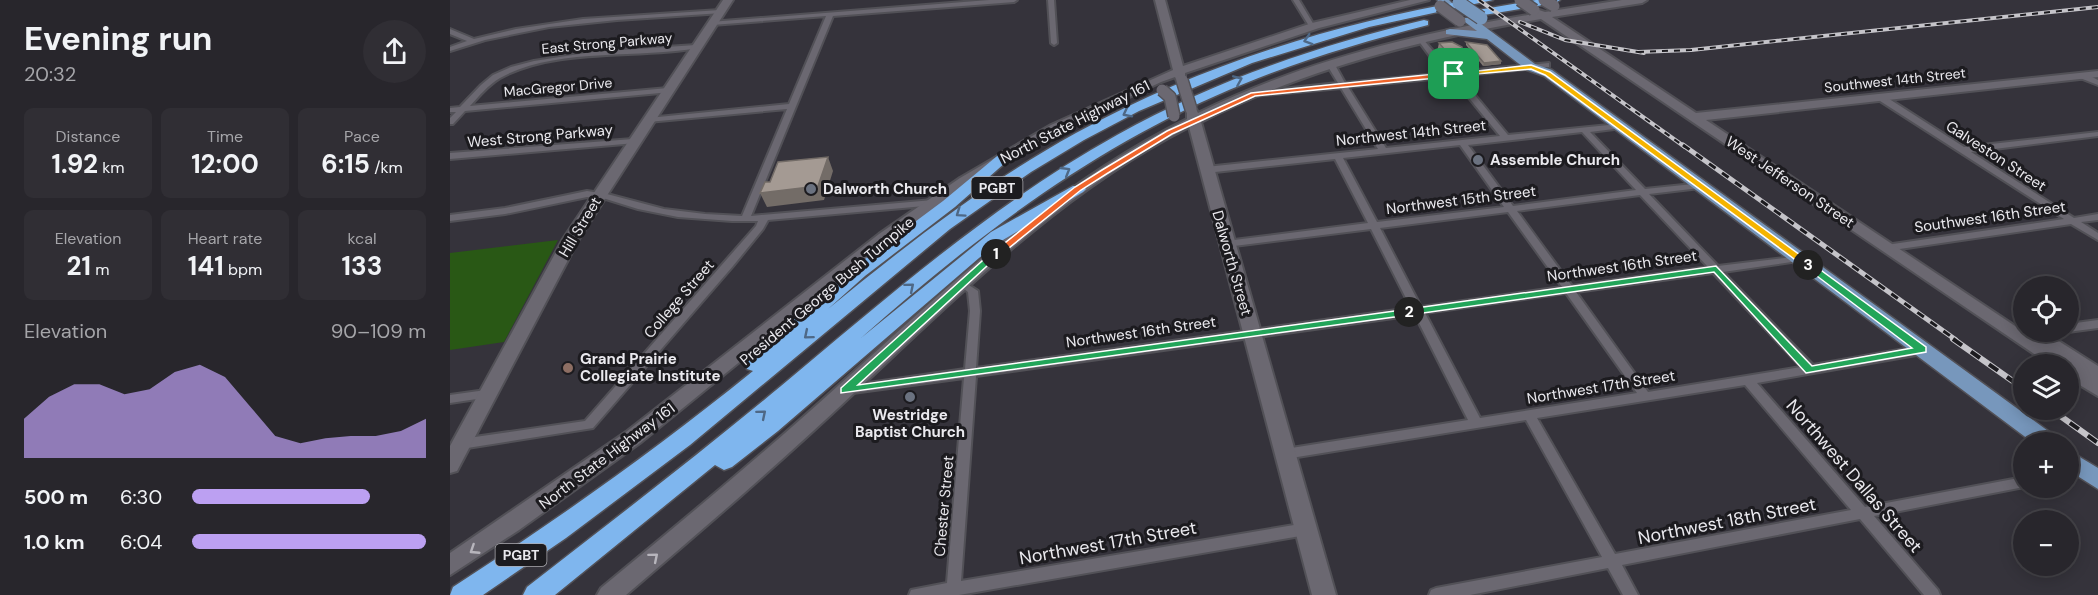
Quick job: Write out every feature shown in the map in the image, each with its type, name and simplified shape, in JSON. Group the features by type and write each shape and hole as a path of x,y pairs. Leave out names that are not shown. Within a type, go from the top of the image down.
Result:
{"highway":[{"name":"President George Bush Turnpike","path":"462,595 659,458 923,239 990,192 1067,144 1194,81 1268,52 1396,16 1488,0"},
{"name":"PGBT","path":"536,595 696,470 962,243 1056,176 1093,154 1198,97 1293,60 1410,26 1547,9"},
{"path":"579,514 859,272 949,204 1007,155"},
{"path":"549,595 771,425 973,254 997,236 1078,189"}],"main road":[{"name":"Dalworth Street","path":"1160,0 1180,75 1186,115 1201,151 1324,595"},
{"path":"1422,0 1449,3 1473,27 1531,67 1547,69"},
{"name":"North State Highway 161","path":"450,565 533,511 672,408 933,203 1007,155 1130,92 1180,75 1216,57 1311,25 1398,2 1422,0"},
{"name":"West Jefferson Street","path":"1520,0 1547,9 1711,115 1893,247 2047,354"},
{"path":"609,595 754,473 961,283 1078,189 1170,132 1186,115 1253,94 1331,64 1420,39 1473,27 1522,20 1547,9 1581,10 1642,0"},
{"name":"West Jefferson Street","path":"1547,9 1695,117 1893,247 2013,318"},
{"path":"1571,24 1570,16 1581,10"},
{"name":"Hill Street","path":"450,465 571,239 633,141 720,12"},
{"path":"1473,27 1547,69 1619,126 2034,432"},
{"path":"1172,44 1187,56 1216,57"},
{"name":"Southwest 14th Street","path":"1695,117 2098,74"},
{"path":"1130,92 1146,89 1162,90 1186,115"},
{"path":"1151,144 1183,138 1201,151"},
{"name":"West Jefferson Street","path":"2051,342 2098,375"},
{"path":"2079,376 2098,389"}],"street":[{"path":"450,49 471,41 542,26 720,12 830,14 943,3 1014,0"},
{"path":"1051,0 1054,43"},
{"path":"1296,0 1311,25"},
{"path":"745,219 830,14"},
{"path":"450,31 471,41"},
{"path":"1420,39 1443,68 1454,74 1506,138"},
{"name":"East Strong Parkway","path":"464,109 496,77 527,64 555,59 696,47"},
{"path":"1331,64 1383,151"},
{"path":"1253,94 1531,67"},
{"path":"2083,76 2098,83"},
{"name":"MacGregor Drive","path":"450,110 668,90"},
{"name":"Galveston Street","path":"1880,97 2098,237"},
{"path":"648,120 790,106"},
{"name":"West Strong Parkway","path":"450,122 464,109"},
{"name":"Northwest 14th Street","path":"1206,170 1619,126"},
{"path":"1584,129 1810,370"},
{"path":"1963,150 2098,134"},
{"name":"West Strong Parkway","path":"450,156 633,141"},
{"path":"1463,142 1646,397"},
{"path":"1338,156 1476,423"},
{"name":"Northwest 15th Street","path":"1226,244 1700,185"},
{"path":"450,218 505,211 587,194 599,194 639,206 718,218 745,219 933,203"},
{"name":"College Street","path":"461,444 589,425 729,264 760,227 764,217"},
{"name":"Southwest 16th Street","path":"1893,247 2098,217"},
{"name":"Northwest 16th Street","path":"845,390 1798,258"},
{"name":"Chester Street","path":"954,592 971,372 974,301 973,291 961,283"},
{"path":"2079,327 2098,324"},
{"name":"Northwest 17th Street","path":"1285,454 1646,397 1922,350"},
{"name":"Northwest Dallas Street","path":"1748,380 1933,595"},
{"path":"450,399 486,394"},
{"path":"1529,415 1631,595"},
{"name":"Northwest 18th Street","path":"1436,595 2013,484"},
{"name":"Northwest 17th Street","path":"916,595 954,592 1306,529"}],"green space":[{"path":"558,240 504,342 450,350 450,253"}],"building":[{"path":"1452,42 1462,47 1463,55 1451,57 1439,43"},
{"path":"1466,42 1487,45 1501,61 1484,63"},
{"path":"828,157 818,186 760,193 765,182 770,182 778,162"}],"railway":[{"path":"1479,0 1685,147"},
{"path":"1638,52 1691,50 2098,7"},
{"path":"1520,22 1565,40 1644,53"},
{"path":"1683,145 1956,340"},
{"path":"1953,339 2013,381"},
{"path":"2066,420 2098,443"}],"place":[{"name":"Assemble Church","path":"1478,160"},
{"name":"Dalworth Church","path":"811,189"},
{"name":"Grand Prairie Collegiate Institute","path":"568,368"},
{"name":"Westridge Baptist Church","path":"910,397"}],"route":[{"path":"1531,67 1548,73 1922,350 1810,370 1716,269 845,390 997,252 1078,189 1170,132 1253,94 1454,74 1531,67"}]}
